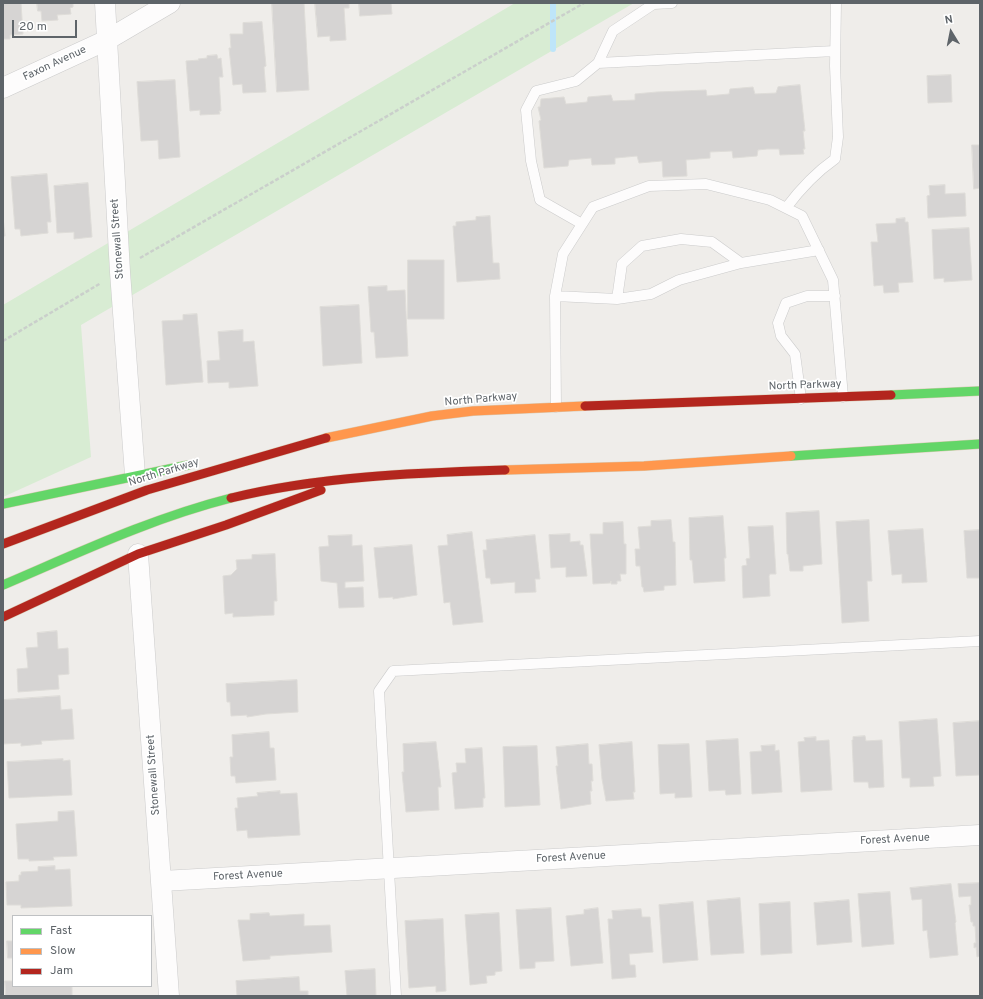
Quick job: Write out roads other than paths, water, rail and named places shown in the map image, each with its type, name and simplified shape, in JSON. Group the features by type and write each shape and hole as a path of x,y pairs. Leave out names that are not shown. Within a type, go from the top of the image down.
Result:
{"main road":[{"name":"North Parkway","path":"3,544 147,490 322,439 432,416 473,411 556,406 801,399 980,391"},
{"path":"221,459 322,439"},
{"path":"3,585 116,537 208,504 295,484 350,478 426,473 644,466 980,444"},
{"path":"3,504 135,475 198,463"},
{"path":"3,617 138,554 226,526 350,478"}],"street":[{"name":"Stonewall Street","path":"105,3 121,279 135,475"},
{"name":"Faxon Avenue","path":"3,88 106,40 170,3"},
{"name":"Stonewall Street","path":"138,554 169,996"},
{"name":"Forest Avenue","path":"162,881 980,835"}],"lane":[{"path":"582,224 540,200 531,161 526,110 536,90 576,81 598,63 613,31 654,4 672,3"},
{"path":"786,208 816,172 835,159 838,137 835,50 836,3"},
{"path":"598,63 835,50"},
{"path":"556,406 555,296 563,254 593,207 649,186 706,184 770,200 802,216 833,280 843,397"},
{"path":"616,299 622,264 642,246 681,239 712,242 741,263"},
{"path":"555,296 616,299 651,294 679,280 741,263 818,250"},
{"path":"801,399 795,354 781,336 778,323 786,303 807,296 835,296"},
{"path":"396,996 379,691 393,671 980,641"}],"waterway":[{"path":"553,3 553,49"}]}
